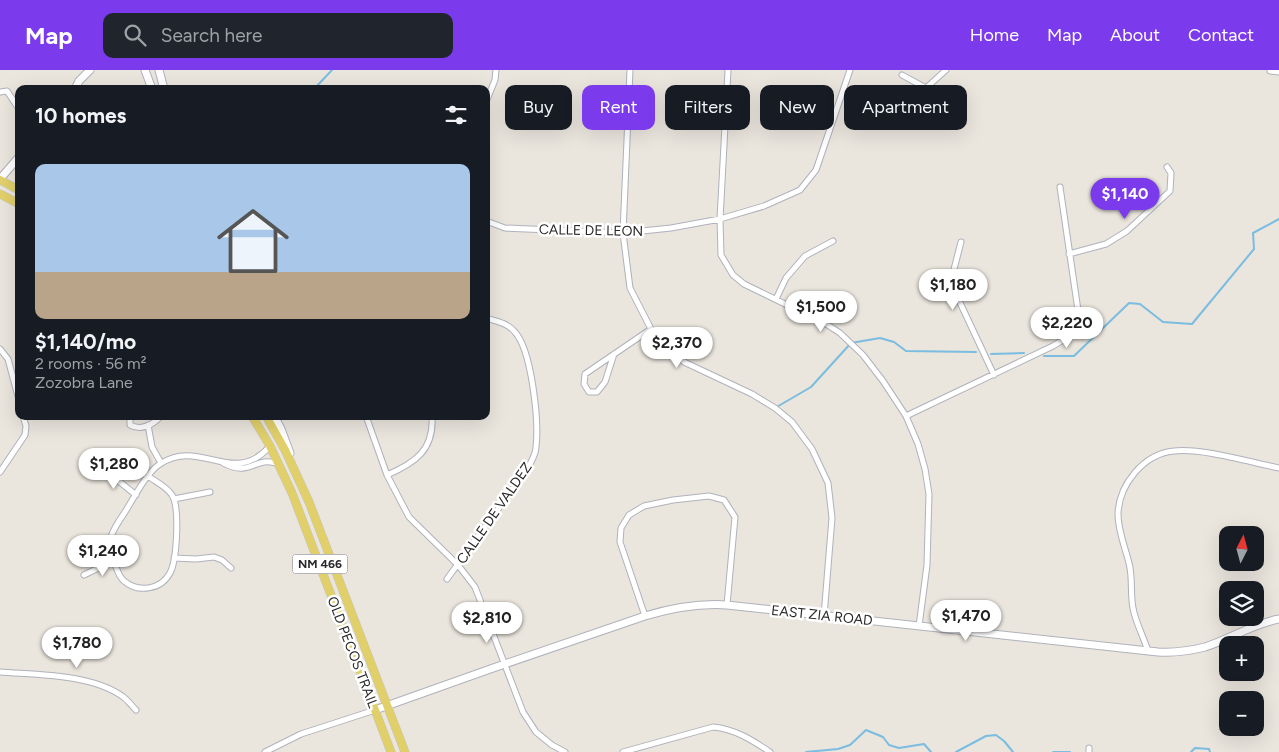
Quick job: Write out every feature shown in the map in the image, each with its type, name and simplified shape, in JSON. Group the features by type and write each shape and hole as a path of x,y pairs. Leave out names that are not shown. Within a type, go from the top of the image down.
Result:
{"main road":[{"path":"0,179 15,188"},
{"path":"0,194 15,202"},
{"name":"OLD PECOS TRAIL","path":"254,420 270,446 292,493 391,752"},
{"name":"NM 466","path":"268,420 296,470"},
{"path":"270,446 280,451 310,502"},
{"name":"OLD PECOS TRAIL","path":"296,470 310,502 404,752"}],"street":[{"path":"77,85 90,70"},
{"path":"145,70 151,85"},
{"path":"159,70 163,85"},
{"path":"490,92 495,80 496,70"},
{"path":"630,70 623,233 630,288 651,329 684,362 752,394 775,408 792,422 812,449 828,483 832,518 824,616"},
{"path":"728,70 720,219 721,255 733,275 744,284 826,324 850,343 863,355 883,381 906,416 918,444 925,469 928,494 927,565 919,626"},
{"name":"CALLE DE LEON","path":"490,222 505,228 623,233 671,228 720,219 764,206 800,190 816,170 850,70"},
{"path":"902,75 926,88 946,70"},
{"path":"1270,71 1279,72"},
{"path":"0,92 8,91 15,103"},
{"path":"0,179 15,162"},
{"path":"1069,254 1106,244 1127,232 1170,191 1171,173 1167,167"},
{"path":"906,416 994,375 1071,335 1079,317 1060,188"},
{"path":"776,300 786,278 805,256 833,241"},
{"path":"961,242 952,277 955,292 994,375"},
{"name":"CALLE DE VALDEZ","path":"448,579 528,468 536,449 537,415 525,350 515,331 506,325 490,319"},
{"path":"614,354 603,386 597,392 589,392 584,384 585,374 614,354 651,329"},
{"path":"0,349 8,359 15,385"},
{"path":"0,472 25,435 24,420"},
{"path":"129,420 132,426 137,428 148,425 155,420"},
{"name":"OLD PECOS TRAIL","path":"276,420 296,470"},
{"path":"367,420 388,475 409,517 458,565 475,587 523,712 536,732 552,745 565,752"},
{"path":"388,475 407,466 423,453 433,431 432,420"},
{"path":"148,425 152,447 161,463"},
{"path":"220,462 247,463 259,457 270,446"},
{"path":"1148,651 1134,614 1129,563 1119,523 1120,502 1130,479 1144,464 1159,455 1175,451 1206,453 1279,468"},
{"path":"148,476 168,490 174,499 177,511 172,568 166,579 148,588 134,586 125,582 120,576 113,561 110,538 114,527 148,476 161,463 188,455 202,456 238,469 248,468 266,461 278,464"},
{"path":"105,470 136,495"},
{"path":"174,499 210,492"},
{"path":"644,616 620,542 621,528 629,515 644,506 673,500 709,496 724,500 735,517 727,605"},
{"path":"174,558 196,559 214,557 222,560 231,568"},
{"path":"84,575 113,561"},
{"name":"EAST ZIA ROAD","path":"375,710 644,616 680,606 703,604 727,605 1168,652 1195,649 1279,619"},
{"path":"0,672 71,678 107,687 124,697 136,710"},
{"path":"265,752 301,734 375,710"},
{"path":"623,752 713,727 725,728 745,736 770,752"}],"waterway":[{"path":"318,85 332,70"},
{"path":"1044,356 1074,356 1129,303 1140,304 1163,322 1192,324 1254,249 1253,233 1279,219"},
{"path":"775,408 811,387 851,343 880,338 894,342 906,351 976,352"},
{"path":"991,354 1024,353"},
{"path":"806,752 838,749 850,745 866,730 883,737 889,745 899,748 924,744 931,752"},
{"path":"956,752 986,736 996,735 1013,752"},
{"path":"1191,752 1195,748 1209,749 1210,752"},
{"path":"1053,752 1070,752"}]}
